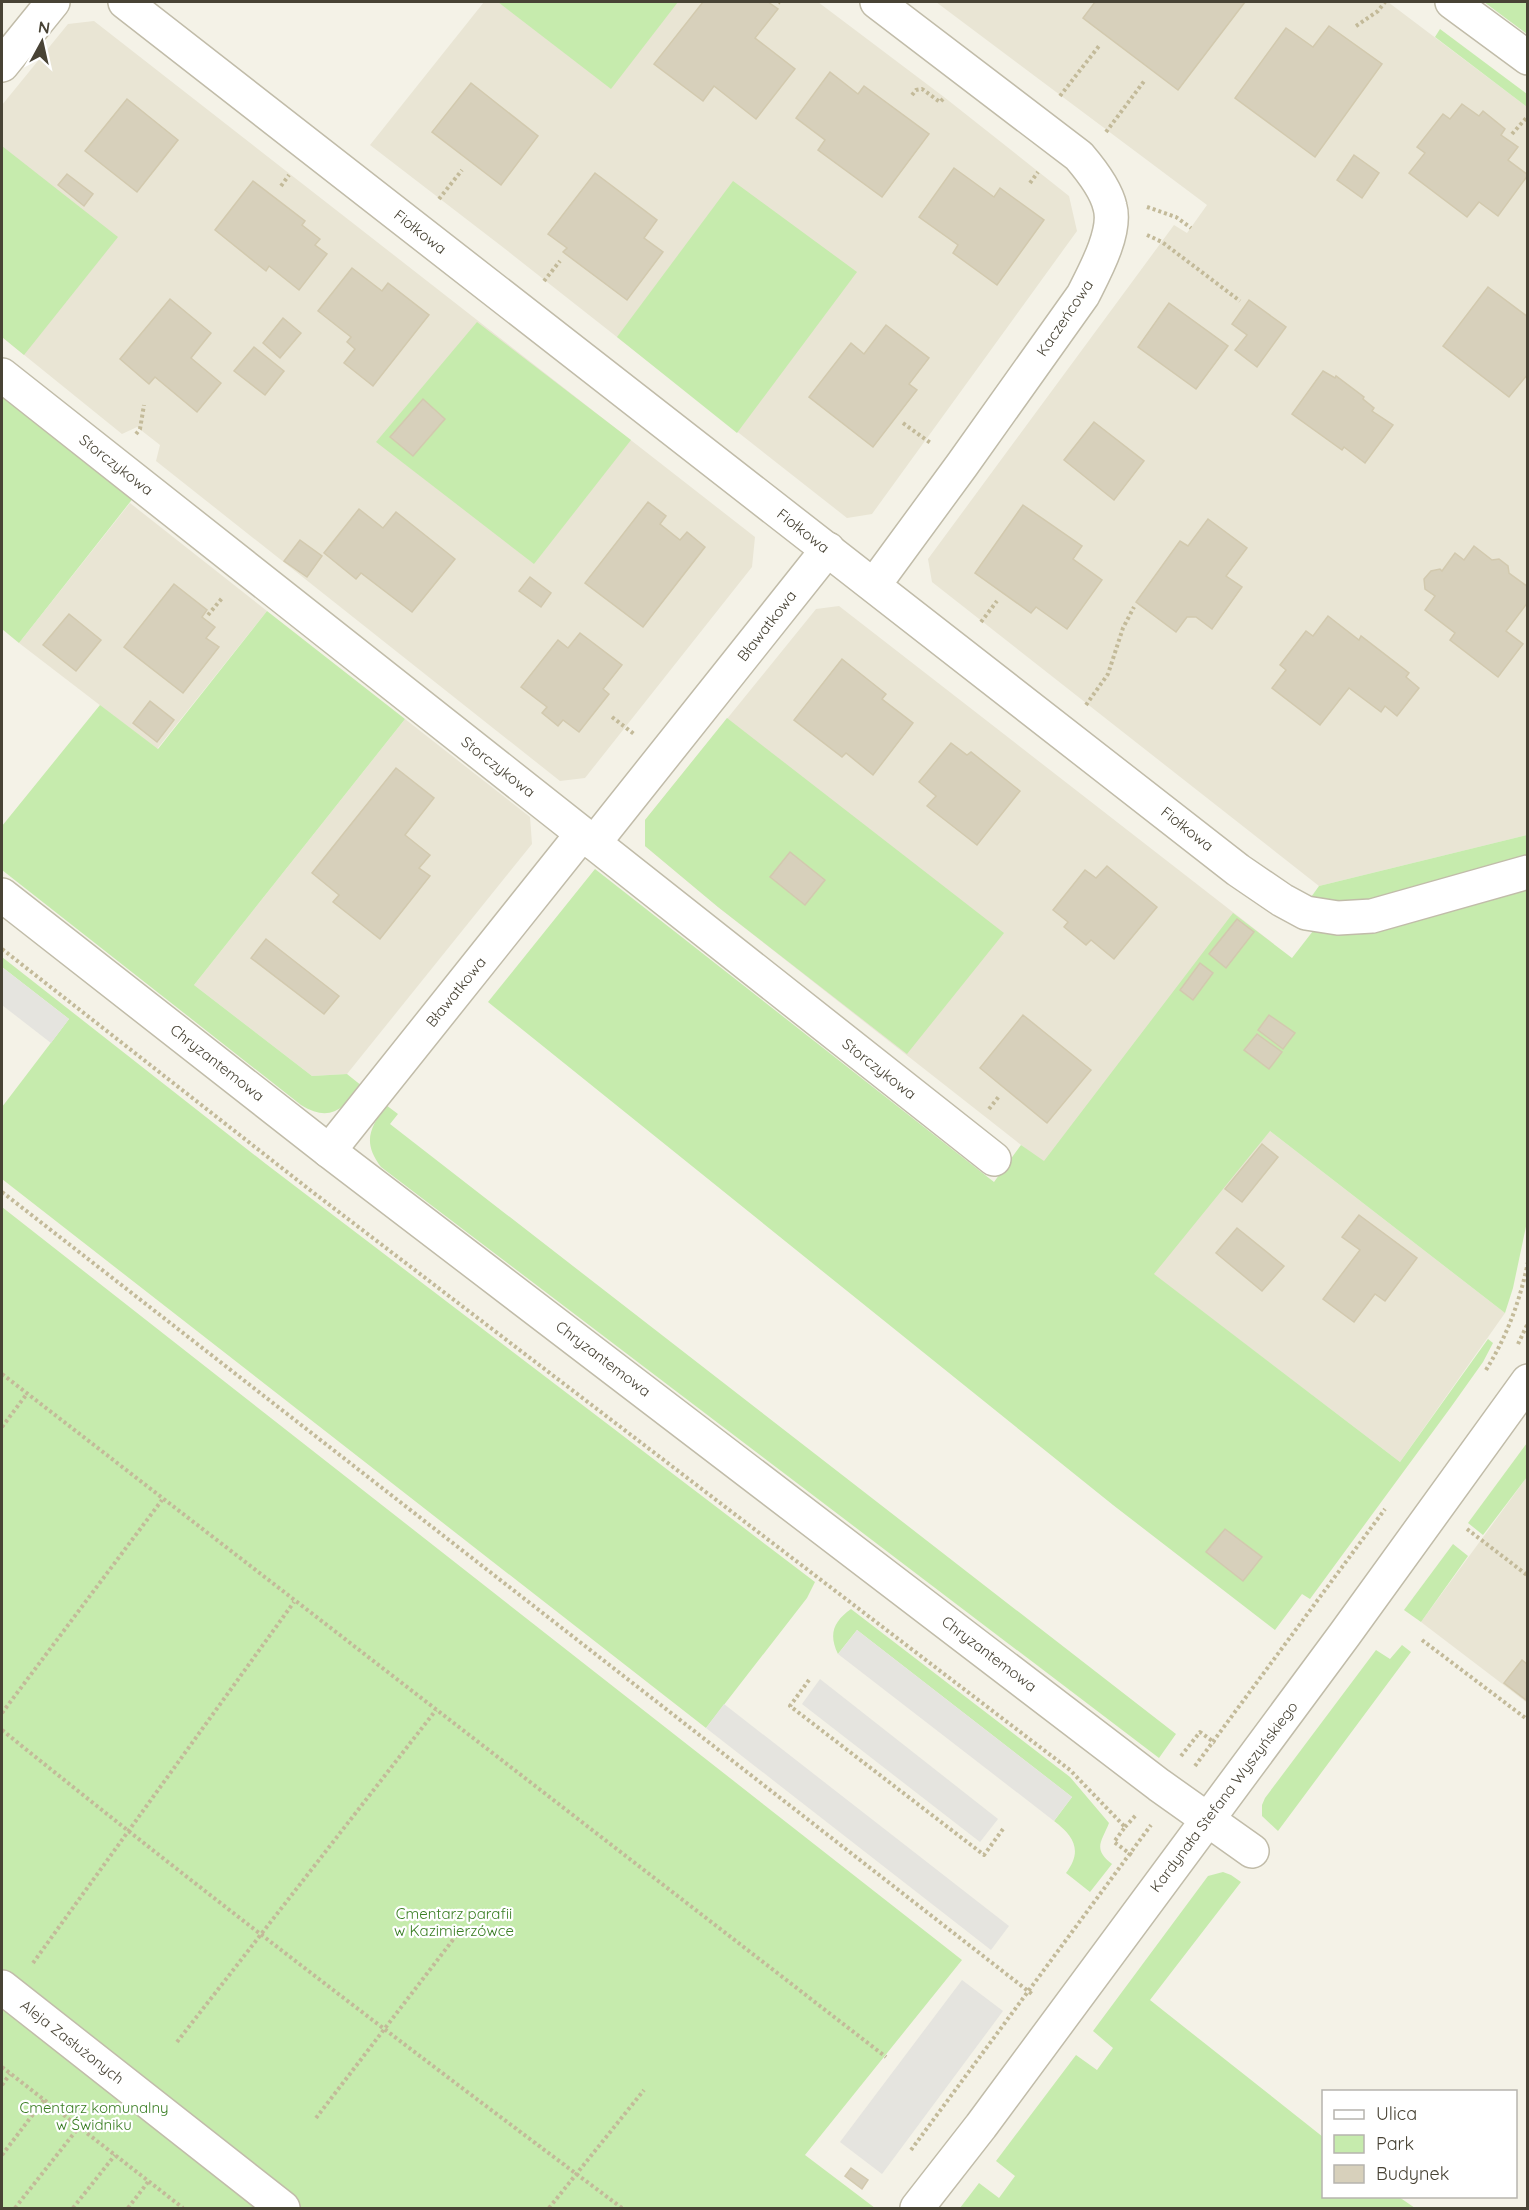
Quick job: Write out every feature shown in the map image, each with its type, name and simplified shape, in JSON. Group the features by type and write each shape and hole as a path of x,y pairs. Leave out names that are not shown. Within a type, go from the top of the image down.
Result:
{"street":[{"path":"2,65 53,2"},
{"name":"Fiołkowa","path":"126,2 1238,870 1282,900 1306,914 1338,918 1372,916 1527,872"},
{"path":"877,2 1084,162 1098,182 1111,214"},
{"path":"1452,2 1527,58"},
{"name":"Kaczeńcowa","path":"874,585 1083,295 1105,245 1111,214"},
{"name":"Storczykowa","path":"2,375 994,1159"},
{"name":"Bławatkowa","path":"329,1151 828,549"},
{"name":"Chryzantemowa","path":"2,895 329,1151 1174,1796 1252,1851"},
{"name":"Kardynała Stefana Wyszyńskiego","path":"916,2208 981,2126 1432,1517 1527,1381"},
{"name":"Aleja Zasłużonych","path":"6,1990 284,2208"}],"path":[{"path":"1356,26 1378,11 1385,2"},
{"path":"1038,125 1099,46"},
{"path":"1084,162 1145,80"},
{"path":"1512,134 1527,116"},
{"path":"1111,214 1145,207 1176,217 1191,228"},
{"path":"1111,214 1162,242 1240,301"},
{"path":"1065,734 1108,674 1123,628 1134,607"},
{"path":"2,949 309,1190 1070,1770 1125,1827 1114,1842 1136,1859"},
{"path":"2,1192 1040,2000"},
{"path":"1485,1372 1505,1338 1523,1287 1527,1262"},
{"path":"1518,1346 1527,1323"},
{"path":"2,1374 26,1395 886,2057"},
{"path":"2,1427 26,1395"},
{"path":"2,1713 162,1500"},
{"path":"908,2154 1390,1503"},
{"path":"1459,1524 1527,1575"},
{"path":"6,1990 128,1832 294,1602"},
{"path":"1422,1640 1527,1720"},
{"path":"809,1680 790,1706 984,1855 1004,1829"},
{"path":"177,2042 436,1710"},
{"path":"2,1730 128,1832 384,2030 622,2208"},
{"path":"1200,1732 1219,1746"},
{"path":"316,2118 462,1928"},
{"path":"2,2067 183,2208"},
{"path":"2,2085 10,2074"},
{"path":"549,2208 644,2090"},
{"path":"2,2155 44,2100"},
{"path":"15,2208 79,2127"},
{"path":"73,2208 115,2156"},
{"path":"128,2208 148,2182"}],"shaded area":[{"path":"484,2 818,2 944,97 1069,196 1077,231 872,514 847,518 370,145"},
{"path":"936,2 1388,2 1527,107 1527,835 1319,886 932,582 928,559 1174,225 1187,233 1207,205"},
{"path":"94,21 755,537 752,567 585,778 560,781 156,461 160,445 137,427 122,434 2,337 2,105 68,24"},
{"path":"130,503 267,611 157,749 19,643"},
{"path":"839,606 1274,944 1270,1131 1505,1313 1400,1462 1153,1274 1165,1258 718,907 645,846 645,820 816,609"},
{"path":"405,719 530,817 532,844 347,1074 312,1076 194,985"},
{"path":"2,967 69,1019 51,1043 2,1005"},
{"path":"1527,1477 1527,1700 1526,1702 1421,1622"},
{"path":"857,1630 1072,1797 1054,1821 838,1654"},
{"path":"820,1679 998,1819 980,1842 802,1704"},
{"path":"724,1704 1009,1926 991,1950 706,1728"},
{"path":"962,1980 1003,2011 882,2174 840,2142"}],"green space":[{"path":"498,2 678,2 611,89"},
{"path":"1484,2 1527,2 1527,34"},
{"path":"1440,29 1527,94 1527,107 1435,37"},
{"path":"2,146 118,237 24,355 2,337"},
{"path":"733,181 857,272 737,433 617,337"},
{"path":"477,322 631,440 534,564 376,442"},
{"path":"2,391 134,497 19,643 2,629"},
{"path":"267,611 405,719 194,985 312,1076 347,1074 362,1086 342,1107 328,1113 320,1113 301,1105 2,870 2,826 100,705 158,749"},
{"path":"727,718 1004,933 907,1054 718,907 645,846 645,820"},
{"path":"1527,835 1527,855 1350,903 1309,900 1319,886"},
{"path":"595,869 994,1182 1021,1145 1044,1161 1233,913 1292,958 1313,931 1348,935 1381,929 1527,890 1528,1217 1513,1288 1505,1313 1270,1131 1154,1274 1400,1462 1488,1339 1493,1343 1483,1362 1451,1407 1310,1599 1302,1594 1275,1630 1113,1505 488,1002"},
{"path":"2,957 266,1164 815,1582 807,1598 706,1728 2,1179 2,1107 69,1019 2,967"},
{"path":"386,1105 398,1114 390,1124 1176,1734 1159,1758 381,1167 372,1150 370,1135"},
{"name":"Cmentarz parafii w Kazimierzówce","path":"2,1207 962,1960 805,2155 875,2208 2,2208"},
{"path":"1527,1443 1527,1477 1483,1535 1468,1523"},
{"path":"1453,1544 1468,1556 1421,1622 1404,1610"},
{"path":"851,1609 1070,1777 1109,1823 1100,1849 1112,1864 1090,1892 1066,1873 1074,1858 1074,1844 1067,1832 1054,1821 1072,1797 857,1630 838,1654 833,1640 834,1628 840,1618"},
{"path":"1402,1645 1411,1652 1278,1831 1262,1816 1262,1805 1265,1798 1376,1650 1390,1659"},
{"path":"1223,1872 1241,1882 1150,2000 1322,2136 1322,2198 1400,2198 1415,2208 960,2208 979,2183 999,2198 1015,2176 996,2161 1076,2055 1097,2070 1113,2048 1093,2031 1208,1876"}],"building":[{"path":"703,2 768,2 778,9 755,38 795,69 756,119 714,86 703,101 654,64"},
{"path":"1095,2 1245,2 1178,90 1083,18"},
{"path":"1329,26 1382,64 1315,157 1235,98 1286,28 1313,47"},
{"path":"830,72 858,94 864,86 929,134 882,197 818,150 825,140 796,118"},
{"path":"471,83 538,136 501,185 432,132"},
{"path":"127,99 178,140 137,192 85,151"},
{"path":"1462,104 1479,116 1483,111 1505,129 1501,135 1518,147 1508,160 1528,175 1498,216 1479,202 1467,217 1409,173 1425,153 1417,147 1443,114 1450,119"},
{"path":"1354,155 1379,173 1362,198 1337,180"},
{"path":"954,168 994,197 1000,188 1044,220 997,285 953,253 958,245 919,217"},
{"path":"595,173 657,220 644,238 663,252 627,300 563,252 567,248 548,234"},
{"path":"67,174 93,194 84,206 58,185"},
{"path":"253,181 305,221 302,225 320,239 315,245 327,254 299,290 269,266 266,271 215,230"},
{"path":"352,268 382,291 388,283 429,315 373,386 344,363 355,349 347,342 351,337 318,311"},
{"path":"1488,287 1528,317 1528,374 1509,397 1443,346"},
{"path":"170,299 211,333 191,358 221,383 197,412 155,377 149,384 120,359"},
{"path":"1249,300 1286,327 1257,367 1235,350 1247,335 1232,324"},
{"path":"1169,303 1228,346 1196,389 1138,347"},
{"path":"283,318 301,333 280,358 263,343"},
{"path":"886,325 929,358 909,384 917,390 873,447 809,397 851,343 864,354"},
{"path":"254,347 284,371 265,395 234,371"},
{"path":"1323,371 1335,378 1336,376 1364,397 1363,399 1374,408 1372,411 1393,425 1365,463 1344,447 1342,450 1292,414"},
{"path":"423,399 445,419 413,456 390,437"},
{"path":"1094,422 1144,461 1114,500 1064,460"},
{"path":"648,502 666,516 660,524 680,540 687,532 705,547 643,627 585,583"},
{"path":"1023,505 1082,546 1073,559 1102,580 1067,629 1036,607 1031,613 975,573"},
{"path":"359,509 383,528 396,512 455,559 412,612 361,573 356,579 324,553"},
{"path":"1208,519 1247,548 1226,576 1242,587 1212,629 1196,617 1187,617 1176,632 1136,602 1180,541 1188,546"},
{"path":"300,540 322,556 307,577 284,561"},
{"path":"1474,546 1492,560 1499,559 1508,566 1509,573 1528,587 1528,602 1506,631 1523,644 1498,677 1450,640 1455,633 1425,610 1435,596 1425,589 1424,579 1431,571 1440,569 1442,571 1455,553 1464,560"},
{"path":"530,577 551,593 541,607 519,591"},
{"path":"174,584 207,610 202,617 215,627 206,638 219,647 183,693 124,647"},
{"path":"69,614 101,640 76,671 43,645"},
{"path":"1328,616 1359,640 1361,636 1409,673 1406,677 1419,688 1397,716 1385,706 1381,712 1349,688 1320,725 1272,688 1286,670 1280,665 1306,631 1313,636"},
{"path":"580,633 622,665 603,689 609,694 579,732 563,720 558,726 542,713 547,707 521,687 558,640 568,648"},
{"path":"842,659 886,694 882,699 913,723 873,775 846,753 842,757 794,720"},
{"path":"150,701 174,720 157,742 133,723"},
{"path":"951,743 967,755 971,752 1020,791 977,845 927,806 936,796 919,782"},
{"path":"396,768 434,798 405,835 430,855 419,868 430,876 380,939 333,902 339,895 312,873"},
{"path":"790,852 825,880 805,905 770,877"},
{"path":"1107,866 1157,907 1114,959 1091,940 1086,945 1064,927 1068,922 1053,910 1085,870 1096,878"},
{"path":"1237,919 1254,932 1226,968 1209,954"},
{"path":"266,939 339,996 324,1014 251,958"},
{"path":"1200,963 1213,973 1193,1000 1180,990"},
{"path":"1023,1015 1091,1070 1047,1123 980,1068"},
{"path":"1269,1015 1295,1033 1283,1049 1258,1030"},
{"path":"1257,1034 1282,1052 1269,1069 1244,1050"},
{"path":"1262,1144 1278,1157 1242,1202 1225,1189"},
{"path":"1359,1215 1417,1258 1385,1301 1375,1294 1354,1322 1323,1299 1360,1250 1342,1237"},
{"path":"1237,1228 1284,1266 1262,1291 1216,1253"},
{"path":"1225,1529 1262,1557 1243,1581 1206,1552"},
{"path":"1522,1660 1528,1665 1526,1700 1504,1683"},
{"path":"851,2168 868,2180 862,2189 845,2176"}],"park label":[{"name":"Cmentarz komunalny w Świdniku","path":"94,2116"}]}
